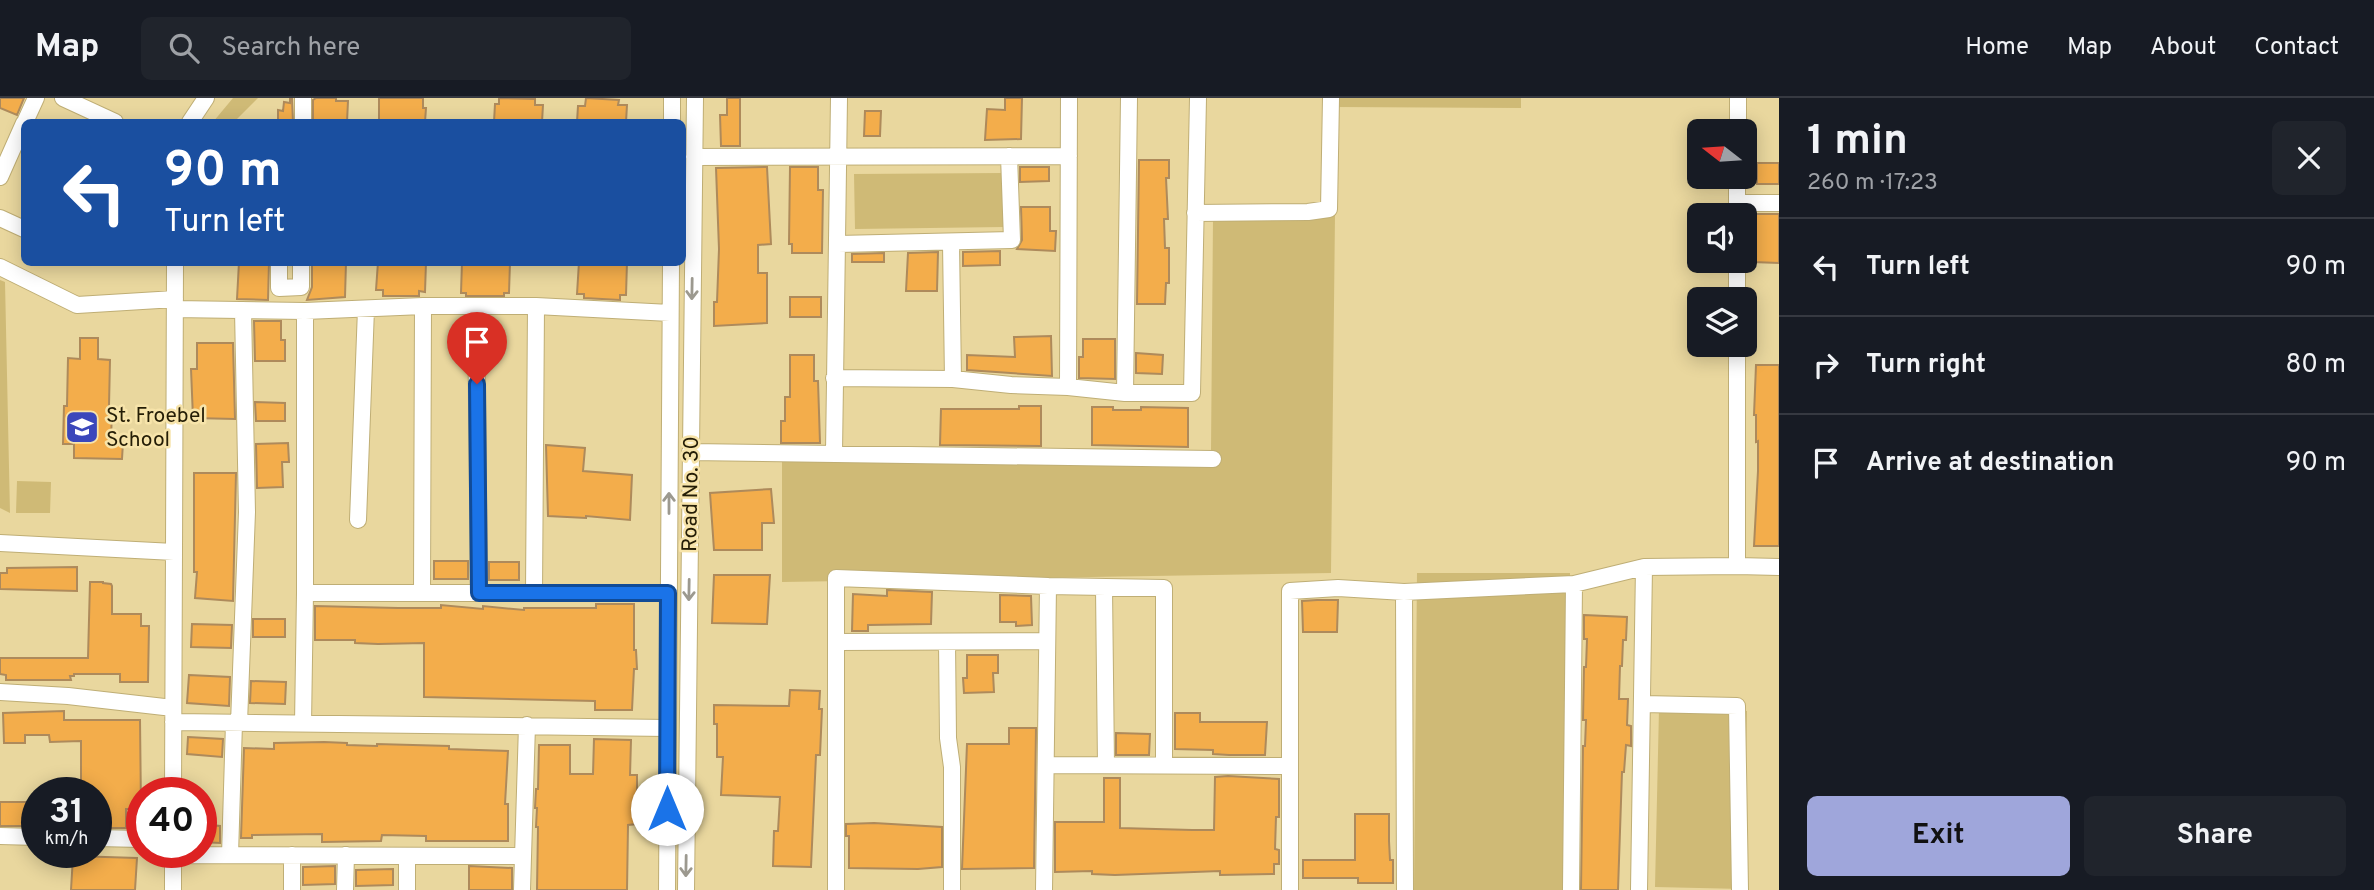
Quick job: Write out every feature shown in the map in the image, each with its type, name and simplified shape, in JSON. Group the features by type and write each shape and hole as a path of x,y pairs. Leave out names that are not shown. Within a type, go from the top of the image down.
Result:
{"street":[{"path":"27,119 36,98"},
{"path":"63,98 108,119"},
{"path":"192,119 206,98"},
{"path":"303,98 303,119"},
{"path":"672,98 672,119"},
{"name":"Road No. 30","path":"686,890 695,98"},
{"path":"834,453 839,98"},
{"path":"1068,387 1069,98"},
{"path":"1125,393 1129,98"},
{"path":"834,378 953,379 1125,393 1192,393 1198,98"},
{"path":"1195,213 1308,212 1329,209 1331,98"},
{"path":"1738,98 1738,119"},
{"path":"0,177 18,153"},
{"path":"838,244 1012,240 1009,156"},
{"path":"694,157 1069,156"},
{"path":"1757,207 1779,204"},
{"path":"0,218 21,228"},
{"path":"951,243 953,379"},
{"path":"173,777 175,266"},
{"path":"279,266 279,288 301,287 302,266"},
{"name":"Road No. 30","path":"667,890 671,266"},
{"path":"0,267 77,304 175,304 243,310 305,311 423,306 537,306 670,313"},
{"path":"422,593 423,306"},
{"path":"477,306 479,593"},
{"path":"534,593 537,306"},
{"path":"358,520 366,309"},
{"path":"230,855 247,512 243,310"},
{"path":"303,723 305,311"},
{"path":"1737,357 1737,566"},
{"path":"690,452 1213,459"},
{"path":"0,543 174,552"},
{"path":"1290,890 1290,591 1338,588 1411,591 1574,584 1644,567 1779,567"},
{"path":"1639,890 1644,567"},
{"path":"836,890 836,578 1164,588 1164,766"},
{"path":"1571,890 1574,584"},
{"path":"1044,890 1048,586"},
{"path":"1104,588 1106,765"},
{"path":"1405,890 1411,591"},
{"path":"305,593 668,593"},
{"path":"837,642 1047,641"},
{"path":"947,642 948,738 952,767 952,890"},
{"path":"0,692 68,696 236,723 668,728"},
{"path":"1643,704 1737,706 1740,890"},
{"path":"522,890 527,725"},
{"path":"1046,765 1290,766"},
{"path":"0,836 21,837"},
{"path":"217,855 522,856"},
{"path":"292,855 292,890"},
{"path":"345,890 346,855"},
{"path":"407,856 407,890"},
{"path":"173,868 173,890"}],"shaded area":[{"path":"233,98 258,98 237,119 216,119"},
{"path":"1336,98 1521,98 1521,108 1336,107"},
{"path":"1003,173 1004,227 855,229 854,174"},
{"path":"1335,215 1331,573 782,582 782,456 1211,450 1213,220"},
{"path":"0,280 5,282 10,513 0,508"},
{"path":"17,481 51,482 50,513 16,513"},
{"path":"1417,573 1570,573 1570,890 1414,890"},
{"path":"1659,709 1747,711 1743,889 1655,887"}],"building":[{"path":"0,98 24,98 17,115 0,108"},
{"path":"336,98 336,101 348,101 347,119 313,119 313,100"},
{"path":"379,98 423,98 425,119 379,119"},
{"path":"499,98 535,99 535,105 543,105 542,119 494,119 495,104 499,104"},
{"path":"586,98 619,100 618,105 627,105 626,119 577,119 578,106 585,106"},
{"path":"727,98 740,98 740,146 721,146 720,115 727,115"},
{"path":"1005,98 1022,98 1021,139 985,140 987,109 1005,110"},
{"path":"292,99 293,119 278,119 278,110 283,111 284,102 290,103"},
{"path":"865,111 881,111 880,136 864,136"},
{"path":"1139,160 1169,160 1169,178 1166,178 1168,219 1164,219 1165,248 1169,248 1169,283 1166,283 1165,304 1137,304"},
{"path":"1757,163 1779,163 1779,184 1757,184"},
{"path":"767,167 771,244 758,245 758,273 767,273 767,323 714,326 719,249 716,168"},
{"path":"790,167 818,167 818,190 823,190 822,253 792,253 792,244 789,244"},
{"path":"1020,167 1049,167 1049,181 1020,182"},
{"path":"1021,207 1050,207 1050,231 1056,231 1055,251 1017,249 1022,240"},
{"path":"1757,214 1779,214 1779,263 1757,262"},
{"path":"1000,251 1000,265 963,266 963,252"},
{"path":"938,252 937,291 906,291 908,253"},
{"path":"884,253 884,262 852,262 852,254"},
{"path":"239,266 269,266 268,300 237,299"},
{"path":"312,266 346,266 345,297 307,300 312,287"},
{"path":"378,266 426,266 425,292 419,291 419,296 383,296 383,290 376,290"},
{"path":"462,266 510,266 509,293 504,293 504,296 466,296 466,293 461,293"},
{"path":"579,266 627,266 626,295 620,295 620,300 584,298 584,294 577,294"},
{"path":"790,297 821,297 821,317 790,317"},
{"path":"254,321 281,321 285,361 255,361"},
{"path":"1051,336 1052,376 967,370 967,355 1015,357 1014,337"},
{"path":"80,338 98,338 98,359 110,360 111,442 123,442 122,459 74,458 74,444 63,444 68,358 80,359"},
{"path":"1083,339 1115,339 1115,379 1079,378 1079,357 1083,357"},
{"path":"197,343 233,343 235,419 193,418 191,369 197,369"},
{"path":"1136,353 1163,355 1162,374 1136,373"},
{"path":"790,355 814,355 814,381 818,381 820,443 781,443 785,397 790,397"},
{"path":"1756,365 1779,365 1779,546 1754,546 1758,471 1758,441 1756,442 1754,415"},
{"path":"255,402 285,403 285,421 256,421"},
{"path":"1019,406 1041,406 1041,446 940,445 941,409 1019,409"},
{"path":"1092,407 1113,407 1113,410 1141,410 1141,407 1188,408 1188,447 1092,445"},
{"path":"288,443 289,462 282,462 283,487 257,488 256,444"},
{"path":"546,445 585,448 583,471 632,475 630,520 548,516"},
{"path":"194,473 236,473 233,601 195,598 197,572 194,572"},
{"path":"771,489 774,523 762,523 762,550 714,550 710,493"},
{"path":"434,561 468,561 468,579 434,579"},
{"path":"489,562 519,562 519,580 489,580"},
{"path":"77,567 77,591 0,589 0,573 7,573 7,568"},
{"path":"714,575 770,575 767,624 712,623"},
{"path":"90,582 111,584 112,614 141,614 141,626 149,626 148,682 120,682 120,674 74,674 70,676 71,680 6,680 6,675 0,674 0,658 88,658"},
{"path":"887,590 932,592 931,624 868,625 868,631 852,631 853,594 887,596"},
{"path":"1000,595 1031,596 1032,625 1016,626 1016,622 1000,622"},
{"path":"1338,600 1337,632 1303,632 1302,601"},
{"path":"596,604 634,604 634,650 637,669 634,669 632,710 595,710 595,701 424,697 424,643 378,644 355,643 355,640 315,640 315,606 441,608 441,605 524,610 596,608"},
{"path":"1584,615 1627,617 1626,640 1623,640 1620,666 1619,699 1628,699 1627,725 1631,726 1631,746 1626,745 1622,772 1618,890 1581,890 1583,746 1586,720 1583,720 1584,667 1587,639 1584,639"},
{"path":"253,619 285,619 285,637 253,637"},
{"path":"192,624 232,625 231,648 191,647"},
{"path":"967,655 998,655 998,673 993,673 994,692 964,693 963,678 967,678"},
{"path":"189,675 230,677 229,706 187,703"},
{"path":"251,681 286,682 285,704 250,703"},
{"path":"790,690 820,691 820,755 816,755 811,867 773,866 774,831 778,831 780,797 721,795 723,757 717,757 714,705 789,706"},
{"path":"64,711 64,720 140,720 141,777 126,777 126,828 112,828 112,777 81,777 81,741 50,742 49,735 25,735 25,743 4,743 3,713"},
{"path":"1175,713 1200,713 1200,722 1267,722 1265,755 1213,754 1213,750 1175,749"},
{"path":"1009,728 1036,728 1034,868 962,869 967,744 1009,744"},
{"path":"1116,733 1150,734 1149,755 1116,755"},
{"path":"188,737 223,739 222,757 187,754"},
{"path":"594,739 631,740 630,775 637,775 637,824 628,825 627,890 537,890 538,827 535,808 539,745 570,745 570,774 593,774"},
{"path":"324,742 377,746 449,746 449,749 508,751 505,804 508,804 508,841 426,841 426,836 382,835 381,841 322,842 322,834 252,835 252,838 241,838 244,748 274,749 274,743"},
{"path":"1215,777 1279,779 1279,817 1276,817 1275,849 1279,850 1279,864 1274,864 1274,874 1220,875 1220,871 1115,875 1092,874 1092,871 1055,872 1055,822 1104,822 1104,778 1120,778 1120,828 1214,830"},
{"path":"0,802 21,802 21,826 0,826"},
{"path":"1355,814 1389,814 1393,883 1358,883 1358,878 1303,878 1303,860 1355,860"},
{"path":"846,824 942,827 942,867 849,868 849,836 846,836"},
{"path":"217,826 220,826 220,843 217,843"},
{"path":"112,857 126,858 126,868 136,868 135,890 71,890 72,868 112,868"},
{"path":"335,866 335,884 303,885 303,867"},
{"path":"469,866 512,868 512,890 469,890"},
{"path":"393,869 393,885 356,886 356,870"}],"place":[{"name":"St. Froebel School","path":"82,427"}],"route":[{"path":"477,384 479,593 668,593 667,809"}]}
